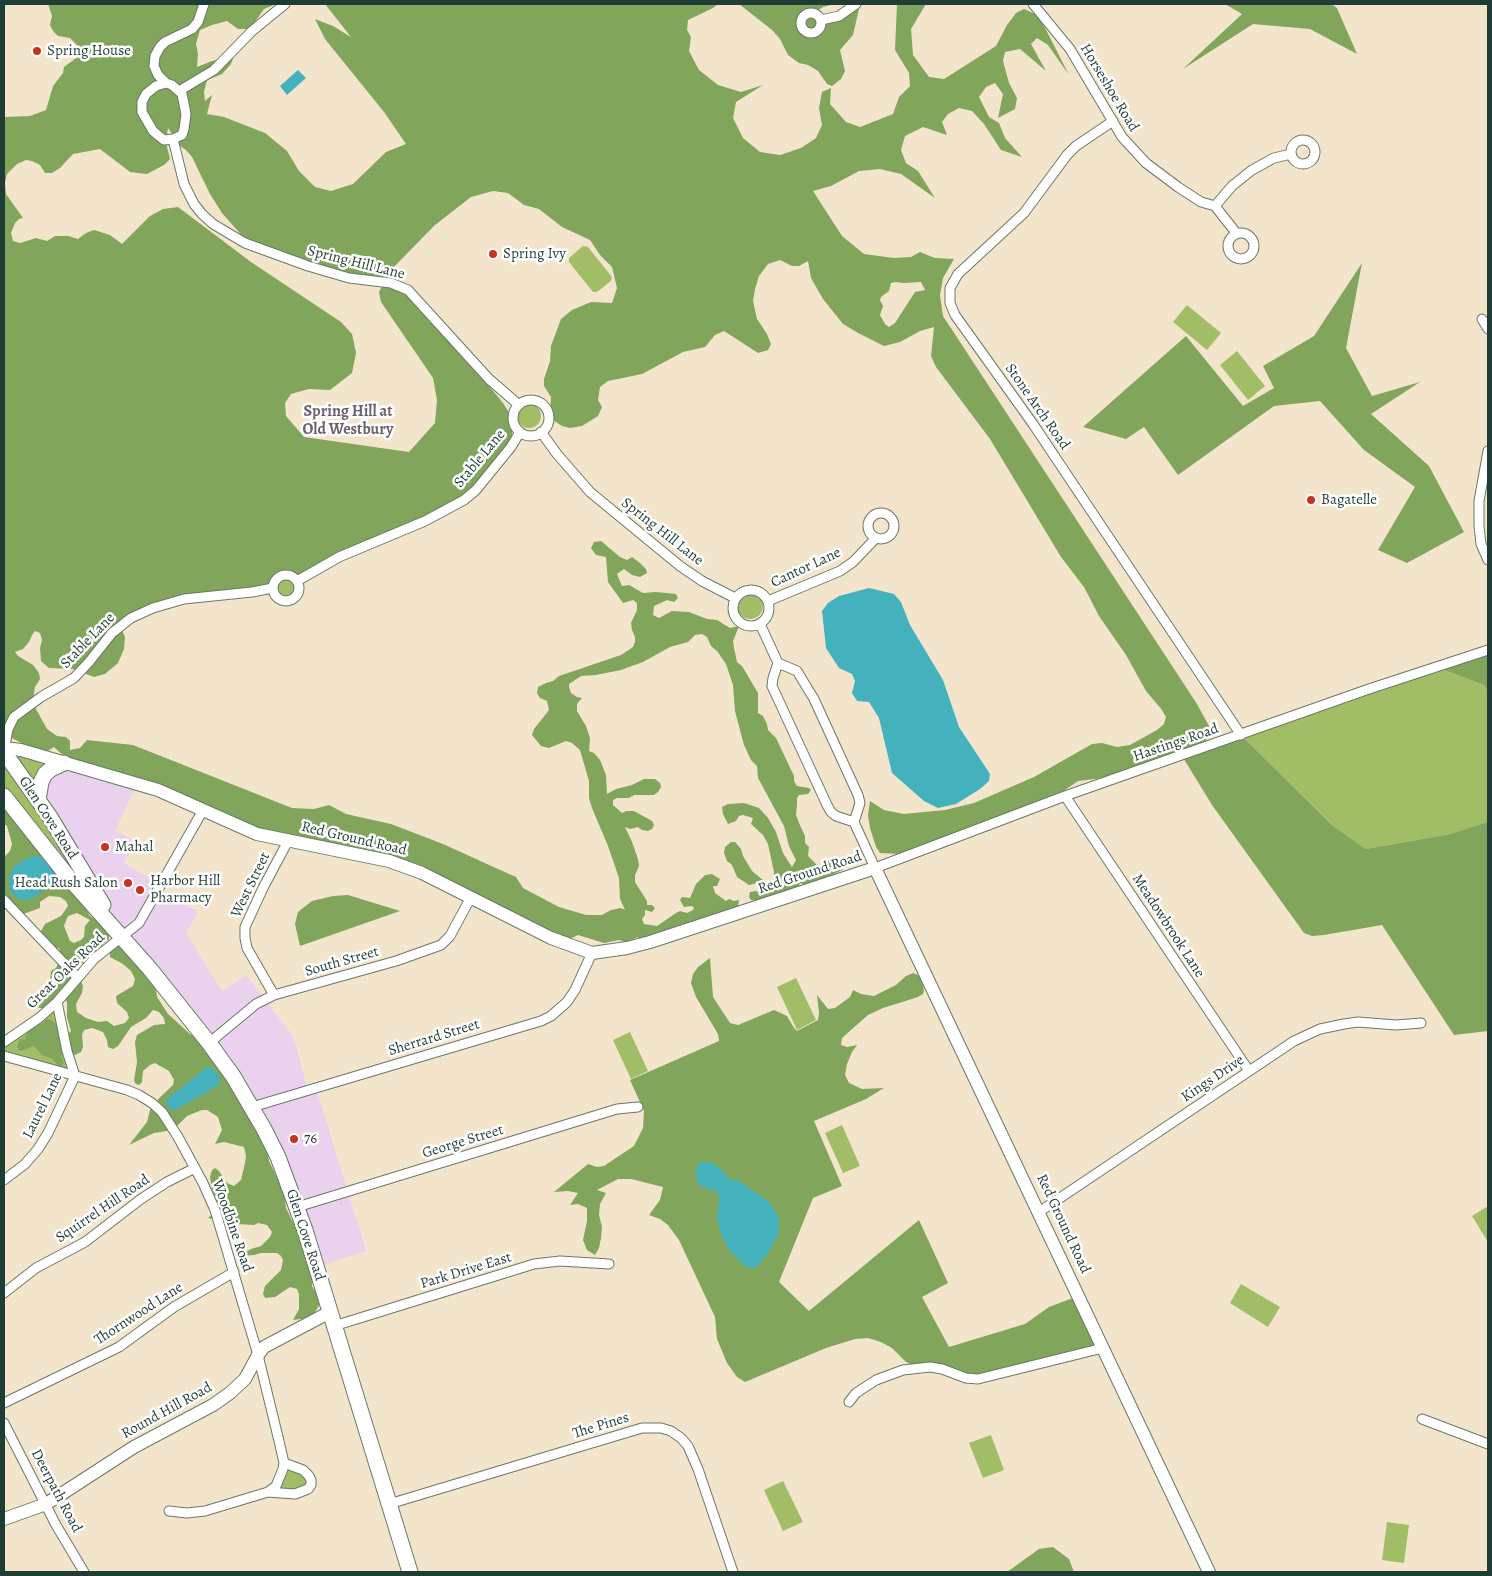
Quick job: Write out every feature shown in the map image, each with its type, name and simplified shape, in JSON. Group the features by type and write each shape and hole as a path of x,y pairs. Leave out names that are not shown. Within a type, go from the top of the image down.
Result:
{"main road":[{"name":"Glen Cove Road","path":"5,750 122,936"},
{"path":"38,800 45,774 64,763"},
{"name":"Glen Cove Road","path":"4,796 69,878 122,936 209,1043 234,1076 252,1107 278,1158 297,1207 410,1572"}],"street":[{"path":"166,83 156,86 146,94 142,102 142,112 158,136 164,140 173,140 182,135 186,122 185,104 179,91 166,83 158,75 154,66 155,56 165,42 192,29 198,22 204,4"},
{"path":"179,91 214,70 252,31 285,4"},
{"path":"821,20 839,16 856,4"},
{"name":"Horseshoe Road","path":"1033,4 1070,49 1122,137 1146,162 1200,202 1215,206 1237,234"},
{"name":"Stone Arch Road","path":"1113,121 1076,146 1067,155 1024,213 958,274 950,288 950,303 955,315 1033,424 1241,735"},
{"name":"Spring Hill Lane","path":"173,140 184,184 194,204 213,224 245,243 308,266 349,278 391,283 408,290 489,379 519,405"},
{"path":"1215,206 1232,186 1248,173 1274,158 1291,154"},
{"path":"1482,318 1488,329"},
{"path":"532,400 545,407 548,418 545,428 541,432 530,435 520,432 515,426 513,419 514,411 519,405 532,400"},
{"name":"Stable Lane","path":"5,750 8,729 14,717 41,697 74,678 112,633 131,618 153,608 184,599 273,588 276,580 282,576 291,576 297,581 339,557 425,521 464,500 482,483 511,447 520,432"},
{"name":"Spring Hill Lane","path":"541,432 557,454 590,492 680,566 702,581 735,598"},
{"path":"1488,451 1479,501 1478,526 1488,560"},
{"name":"Cantor Lane","path":"768,601 840,571 853,562 876,538"},
{"path":"273,588 273,592 279,599 291,600 298,594 299,585 297,581"},
{"path":"750,589 761,592 768,601 769,612 760,624 748,626 738,620 733,610 735,598 750,589"},
{"path":"760,624 778,663 797,671 814,699 858,795 860,802 854,822 875,868"},
{"name":"Hastings Road","path":"875,868 1065,796 1488,650"},
{"path":"778,663 772,686 827,806 836,816 854,822"},
{"name":"Red Ground Road","path":"5,750 21,750 33,753 158,790 257,834 389,861 422,873 551,938 592,953 627,948 650,942 875,868 1209,1572"},
{"name":"Red Ground Road","path":"5,750 50,758"},
{"name":"Meadowbrook Lane","path":"1065,796 1249,1071"},
{"name":"Great Oaks Road","path":"4,1042 39,1018 56,1002 94,959 141,920 203,810"},
{"name":"West Street","path":"274,996 247,948 245,927 262,888 288,841"},
{"name":"South Street","path":"209,1043 256,1004 274,996 396,961 441,945 450,936 471,897"},
{"path":"4,902 78,978"},
{"name":"Sherrard Street","path":"252,1107 541,1021 551,1016 567,1002 575,990 592,953"},
{"name":"Laurel Lane","path":"4,1180 25,1164 38,1150 75,1076 67,1051 56,1002"},
{"name":"Kings Drive","path":"1039,1212 1294,1041 1320,1029 1358,1022 1396,1025 1421,1024"},
{"name":"Woodbine Road","path":"4,1056 127,1090 152,1103 162,1112 204,1183 215,1210 258,1355 284,1463"},
{"name":"George Street","path":"297,1207 617,1109 638,1106"},
{"name":"Squirrel Hill Road","path":"4,1292 36,1268 85,1242 148,1195 195,1168"},
{"name":"Park Drive East","path":"332,1319 534,1264 560,1261 609,1264"},
{"name":"Thornwood Lane","path":"4,1403 119,1346 174,1307 234,1272"},
{"name":"Round Hill Road","path":"4,1519 46,1504 134,1447 221,1400 245,1379 258,1355 264,1347 272,1342 332,1319"},
{"path":"849,1402 856,1393 876,1380 903,1370 930,1367 942,1369 966,1378 978,1379 1103,1348"},
{"path":"1422,1419 1488,1444"},
{"name":"Deerpath Road","path":"4,1423 84,1572"},
{"name":"The Pines","path":"389,1504 642,1428 661,1428 671,1431 688,1446 698,1469 733,1572"},
{"path":"170,1511 187,1513 205,1511 268,1492 295,1494 308,1489 311,1486 311,1480 303,1470 284,1463 279,1482 268,1492"}],"shaded area":[{"path":"57,766 137,784 115,831 135,841 124,863 161,885 159,889 198,912 186,933 222,991 246,975 290,1032 294,1039 308,1091 316,1088 366,1251 316,1267 264,1129 122,936 50,817 41,782"}],"green space":[{"path":"48,4 276,4 264,9 250,29 238,29 227,21 200,30 196,44 198,54 197,67 234,56 231,64 222,74 207,80 204,92 205,101 212,95 207,114 224,117 265,133 287,151 299,171 315,187 331,191 353,184 386,152 406,144 384,112 325,39 315,19 333,26 351,37 325,4 718,4 688,20 687,30 691,37 689,51 699,70 718,85 741,92 763,85 736,102 733,118 743,138 760,152 780,155 801,148 816,138 822,125 819,108 822,92 831,88 830,104 846,122 860,127 893,114 899,97 910,86 909,73 895,50 897,4 926,4 911,29 913,55 929,77 944,79 996,46 1016,13 1024,9 1035,14 1043,24 1069,75 1048,45 1037,38 1031,44 1046,71 1020,49 1005,52 1003,61 1009,83 1017,98 1015,109 998,118 1003,94 995,83 986,87 979,97 989,117 999,123 1005,138 1022,157 1001,150 984,124 972,111 959,108 948,114 942,122 947,135 923,127 905,136 901,150 906,163 918,171 935,198 901,174 880,169 859,171 831,186 813,191 842,236 864,254 894,258 911,257 920,252 935,258 954,259 943,278 940,295 943,316 1197,704 1209,726 1210,734 1207,739 1202,744 1111,777 1078,781 1047,799 901,854 880,853 870,828 868,815 870,801 884,810 904,814 945,810 974,803 1034,777 1092,744 1102,743 1117,747 1130,745 1157,730 1164,724 1166,717 1146,691 1126,655 1099,616 1084,587 1061,557 990,439 936,367 931,356 934,327 920,331 900,342 884,346 843,324 823,299 811,278 808,261 799,266 792,266 780,260 768,264 759,276 753,301 757,319 771,344 768,350 758,353 724,331 715,335 705,347 683,352 642,374 608,381 600,387 598,400 602,407 598,416 582,426 570,428 562,426 553,420 550,414 551,397 544,386 544,379 550,361 551,346 561,319 572,310 591,302 612,303 617,288 612,267 600,255 590,240 562,227 539,209 524,205 508,193 493,191 471,197 435,225 380,281 349,278 245,239 222,213 210,194 192,157 180,146 168,128 166,143 170,159 164,165 147,174 130,172 100,149 73,154 60,168 52,173 45,173 40,165 32,161 26,160 17,164 7,174 5,183 6,194 23,218 15,223 11,233 13,241 20,243 36,238 47,241 55,236 68,236 78,239 94,230 110,235 122,244 150,216 163,209 178,207 251,262 341,322 352,334 356,353 352,373 330,390 309,389 291,394 285,403 286,416 304,437 409,452 435,423 437,400 433,378 381,302 379,292 381,288 391,283 420,301 503,403 508,411 512,426 512,438 471,495 295,579 288,575 283,576 278,578 273,585 153,608 122,630 125,637 124,649 118,663 105,674 94,677 73,669 49,668 41,661 40,648 42,640 40,633 35,631 23,649 15,652 33,665 39,673 40,679 35,687 33,699 36,709 47,729 57,736 66,737 70,741 70,750 80,748 87,740 133,745 292,808 314,809 329,805 346,814 391,824 443,844 516,877 523,888 559,907 586,915 602,915 611,910 621,908 625,910 620,899 619,878 589,798 589,781 580,750 572,743 566,741 549,748 541,746 532,735 534,729 549,710 547,701 540,698 537,693 538,687 553,681 559,676 621,655 633,647 635,642 631,623 637,610 637,603 633,600 623,603 608,582 606,557 596,555 591,548 594,542 601,541 620,557 627,560 632,557 646,569 647,573 640,577 632,575 624,569 617,574 622,586 629,585 643,593 676,594 678,598 674,602 667,600 654,606 653,615 659,618 672,611 689,612 707,619 717,620 730,628 739,626 733,641 737,662 742,666 758,693 758,713 763,716 768,730 776,738 797,786 811,790 808,794 799,795 797,798 796,815 805,836 805,843 809,847 808,856 817,865 823,865 826,861 834,858 846,861 846,865 842,870 808,886 800,883 798,890 758,901 751,900 749,897 750,892 762,893 766,891 766,888 758,883 749,885 737,877 732,865 727,861 724,853 725,847 731,842 735,842 741,849 752,871 769,885 773,882 774,872 768,844 763,835 751,824 753,818 743,815 739,816 736,821 728,824 722,807 728,804 744,803 759,808 768,818 776,832 783,853 792,867 796,860 789,846 784,826 758,778 757,766 751,760 744,745 735,711 733,685 726,664 711,646 707,637 702,634 695,635 688,642 670,647 643,662 621,670 581,676 569,684 571,693 582,698 577,704 577,711 586,726 590,738 589,751 594,753 600,760 606,775 607,794 644,779 655,779 660,783 661,787 654,795 634,795 629,798 613,800 613,805 622,813 634,811 652,821 654,825 648,831 638,827 630,829 625,827 638,859 639,866 635,875 635,882 647,901 647,905 652,905 655,908 652,912 645,910 645,915 642,919 644,924 657,926 680,911 687,913 693,910 692,906 684,907 680,900 682,897 690,898 696,884 705,875 712,874 720,879 717,886 713,886 715,893 726,901 729,899 739,900 738,907 626,942 619,940 604,943 578,935 566,941 436,875 272,833 65,757 54,747 46,752 33,749 4,734 4,117 30,116 46,110 53,86 63,73 64,67 79,56 80,51 70,38 58,36 53,31 50,25 52,16","holes":["921,282 925,290 915,292 895,323 889,327 880,315 883,306 880,300 881,297 889,291 891,283"]},
{"path":"739,4 834,4 823,7 814,13 821,16 844,10 859,9 853,35 840,50 845,71 841,79 832,86 827,84 818,71 808,65 799,63 788,55 780,39 772,30"},
{"path":"1225,4 1331,4 1337,8 1357,54 1310,29 1253,24 1183,69 1242,14"},
{"path":"583,246 588,247 612,277 611,281 597,292 593,292 569,262 569,258"},
{"path":"1362,263 1346,348 1372,396 1420,382 1371,414 1429,466 1464,532 1407,563 1378,550 1415,487 1364,450 1320,401 1274,406 1178,475 1144,427 1126,439 1083,427 1186,336 1243,406 1274,388 1263,366 1314,336"},
{"path":"1187,305 1221,333 1207,350 1173,322"},
{"path":"1237,351 1265,386 1248,400 1220,365"},
{"path":"524,404 534,404 541,411 541,421 534,428 524,428 517,421 517,411"},
{"path":"282,578 290,578 296,584 296,592 290,598 282,598 276,592 276,584"},
{"path":"750,593 759,597 763,606 759,615 750,619 741,615 737,606 741,597"},
{"path":"1488,650 1488,692 1484,685 1436,667"},
{"path":"1436,667 1484,685 1488,692 1488,822 1486,823 1450,834 1366,849 1332,825 1241,735"},
{"path":"1241,735 1332,825 1366,849 1450,834 1488,822 1488,1031 1454,1035 1382,925 1324,935 1312,936 1304,933 1212,805 1182,756"},
{"path":"4,748 57,766 38,800 122,936 4,801"},
{"path":"4,801 82,899 90,916 106,927 109,933 109,939 103,944 99,952 83,963 66,970 71,979 75,978 81,981 83,986 82,993 76,1004 77,1012 86,1018 98,1022 107,1021 114,1026 125,1023 129,1018 127,1012 117,1003 116,996 133,986 135,979 131,971 110,957 110,950 120,945 150,980 156,990 157,997 168,1014 190,1034 214,1050 267,1149 269,1161 284,1192 286,1208 313,1272 312,1286 319,1298 320,1304 308,1318 293,1320 299,1309 297,1289 290,1287 275,1297 265,1298 263,1294 265,1286 281,1270 283,1260 281,1256 277,1253 261,1253 242,1256 251,1249 261,1246 270,1237 272,1232 267,1225 258,1223 254,1225 237,1224 208,1218 224,1205 214,1201 210,1177 212,1170 215,1168 227,1183 234,1186 241,1180 246,1156 244,1147 224,1142 215,1144 222,1130 218,1117 207,1110 202,1110 187,1116 173,1130 154,1133 129,1145 147,1122 151,1106 173,1085 174,1080 169,1071 155,1063 143,1071 142,1082 139,1085 134,1081 137,1062 135,1042 137,1035 154,1025 165,1024 164,1018 159,1012 153,1010 146,1018 131,1027 118,1046 113,1049 108,1047 103,1032 92,1028 84,1030 81,1052 75,1055 70,1054 64,1049 61,1056 64,1063 61,1067 51,1058 42,1055 34,1046 21,1051 17,1047 21,1039 25,1040 30,1029 43,1023 46,1019 50,1019 68,1034 71,1031 67,1017 67,1002 63,998 44,1008 39,1008 34,1002 34,995 37,992 49,989 51,971 56,968 61,957 59,948 48,954 48,940 40,933 45,924 61,916 68,906 66,901 60,897 49,896 40,902 40,908 18,916 4,900 4,857 10,851 12,844 7,826 4,824","holes":["77,913 90,920 85,926 84,937 74,943 70,941 64,926 68,916"]},
{"path":"348,895 400,911 300,946 295,924 298,912 312,901"},
{"path":"710,958 713,997 730,1023 738,1025 774,1010 787,1016 797,1031 818,1020 817,995 828,1009 835,1008 850,997 853,990 861,994 874,996 896,985 906,976 913,973 918,975 924,990 923,994 918,997 883,1008 868,1015 842,1038 841,1045 847,1047 857,1045 847,1064 845,1075 849,1083 862,1089 884,1088 866,1099 814,1121 842,1186 813,1198 779,1282 809,1311 919,1220 948,1283 922,1297 949,1347 1025,1324 1049,1307 1078,1296 1102,1348 985,1378 916,1368 905,1361 892,1348 881,1342 868,1338 855,1339 826,1348 745,1382 737,1377 727,1363 717,1339 715,1317 679,1240 668,1225 660,1219 649,1215 660,1200 663,1187 631,1179 618,1179 597,1190 606,1193 600,1204 601,1238 595,1255 587,1250 583,1240 587,1221 587,1208 578,1204 570,1205 578,1193 568,1191 554,1192 588,1164 597,1167 604,1166 634,1146 643,1128 644,1111 630,1080 719,1041 718,1034 696,997 691,983 693,974 698,967"},
{"path":"796,978 816,1020 797,1030 777,987"},
{"path":"57,1002 75,1076 4,1056 4,1042"},
{"path":"630,1032 648,1071 631,1079 613,1040"},
{"path":"842,1125 860,1166 843,1173 825,1133"},
{"path":"1488,1206 1488,1242 1472,1216"},
{"path":"1241,1284 1280,1307 1268,1327 1230,1303"},
{"path":"991,1435 1004,1470 983,1478 969,1443"},
{"path":"284,1463 311,1480 301,1493 273,1489"},
{"path":"783,1481 803,1522 783,1531 764,1490"},
{"path":"1387,1522 1409,1525 1404,1563 1382,1560"},
{"path":"1053,1547 1069,1559 1074,1572 1007,1572 1039,1549"}],"water":[{"path":"298,70 306,78 287,95 280,86"},
{"path":"869,588 894,594 901,602 910,625 943,680 959,727 990,774 989,781 980,789 956,804 938,808 924,801 892,773 879,718 869,702 857,701 852,693 855,681 852,674 839,668 826,648 822,611 828,603 839,596"},
{"path":"35,856 49,860 55,869 52,883 33,898 24,900 17,898 10,890 9,877 13,868 19,863"},
{"path":"206,1068 212,1068 217,1073 220,1080 219,1085 175,1110 171,1110 166,1103 167,1099"},
{"path":"703,1162 713,1163 729,1179 739,1181 769,1202 779,1218 778,1235 769,1252 756,1268 746,1267 730,1251 724,1241 717,1219 718,1192 700,1186 696,1179 698,1164"}],"place":[{"name":"Spring House","path":"37,51"},
{"name":"Spring Ivy","path":"493,254"},
{"name":"Bagatelle","path":"1311,500"},
{"name":"Mahal","path":"105,847"},
{"name":"Head Rush Salon","path":"128,883"},
{"name":"Harbor Hill Pharmacy","path":"140,890"},
{"name":"76","path":"294,1139"}],"district":[{"name":"Spring Hill at Old Westbury","path":"348,421"}]}
